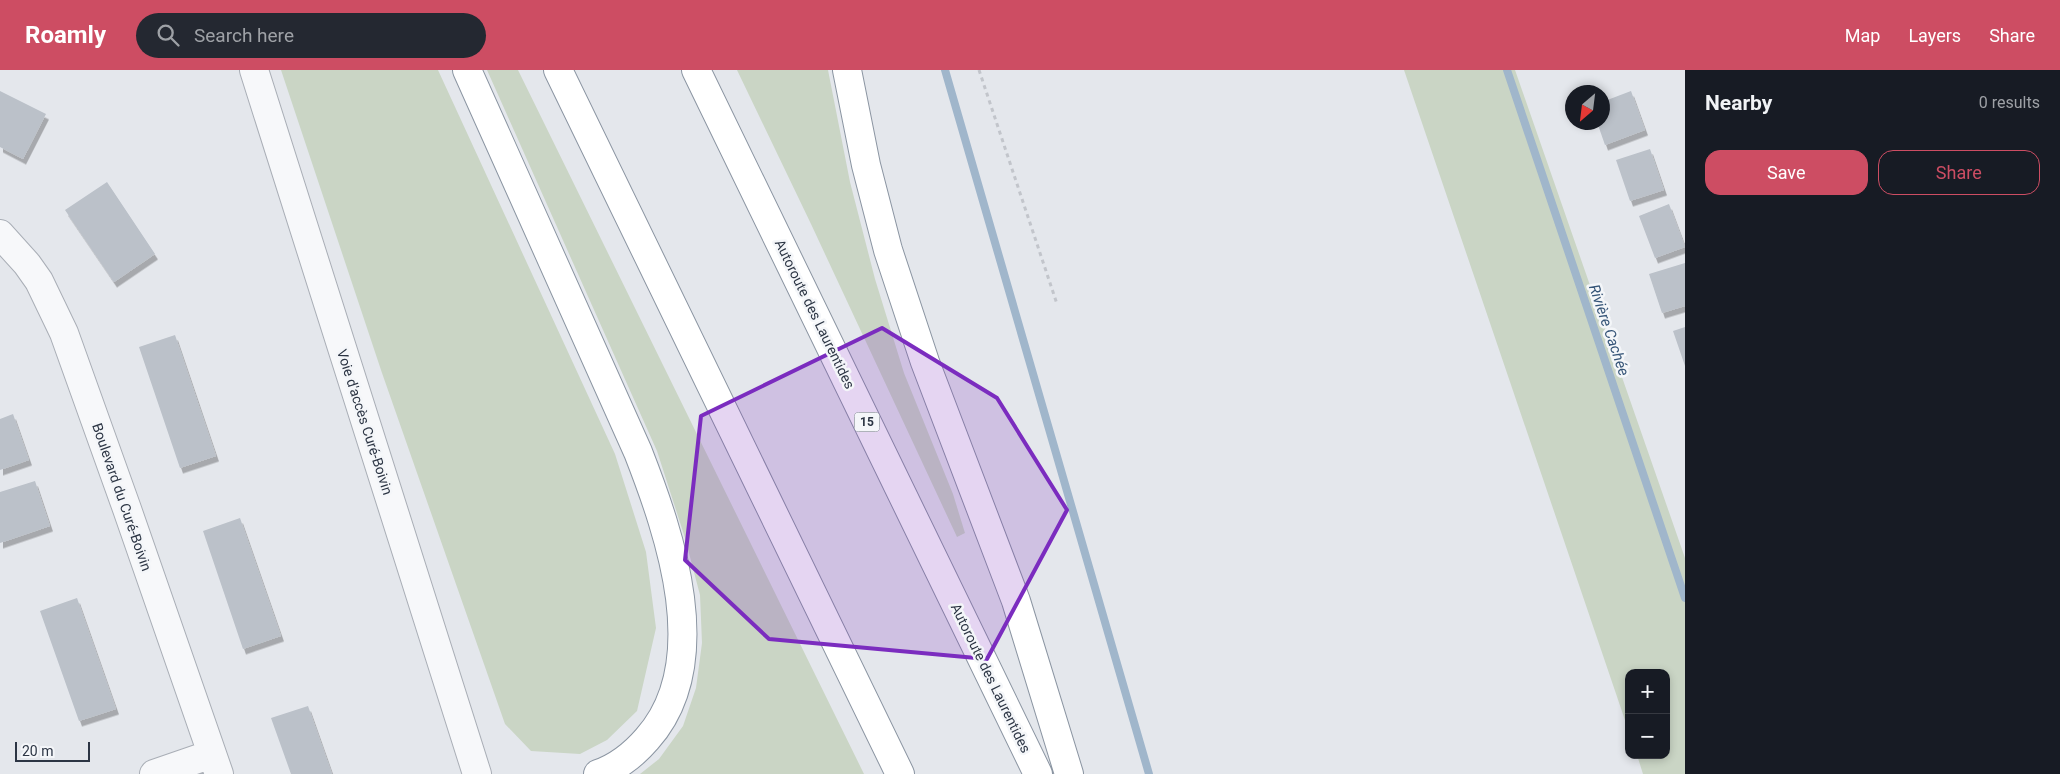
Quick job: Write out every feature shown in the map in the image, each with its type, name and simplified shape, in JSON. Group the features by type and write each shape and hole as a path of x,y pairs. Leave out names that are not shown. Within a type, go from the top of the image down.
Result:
{"highway":[{"path":"467,70 638,452 668,537 678,582 682,628 681,653 678,677 672,697 663,718 639,748 622,762 598,774"},
{"path":"558,70 900,774"},
{"name":"Autoroute des Laurentides","path":"696,70 1038,774"},
{"path":"846,70 866,165 896,275 929,371 1016,601 1069,774"}],"street":[{"name":"Voie d'accès Curé-Boivin","path":"254,70 477,774"},
{"name":"Boulevard du Curé-Boivin","path":"0,234 27,264 38,281 64,333 128,509 216,764"},
{"path":"154,774 216,764"}],"path":[{"path":"979,70 1056,304"}],"highlighted area":[{"path":"882,328 997,398 1067,510 987,659 769,639 685,560 701,416"}],"green space":[{"path":"281,70 438,70 615,454 646,552 656,628 637,711 607,740 580,754 531,751 505,724 382,373"},
{"path":"487,70 518,70 864,774 640,774 659,759 683,726 696,688 702,643 700,595 685,538 657,451"},
{"path":"737,70 828,70 850,182 875,279 904,373 953,494 965,533 957,537 811,224"},
{"path":"1404,70 1515,70 1685,558 1685,774 1643,774 1638,759 1670,759 1670,669 1625,669 1625,720"}],"building":[{"path":"0,91 46,114 23,159 0,147"},
{"path":"1631,91 1645,130 1605,145 1600,130 1610,130 1610,99"},
{"path":"1650,149 1664,190 1630,201 1616,160"},
{"path":"107,182 155,254 114,282 65,210"},
{"path":"1669,204 1685,247 1655,258 1639,216"},
{"path":"1685,263 1685,306 1662,313 1649,274"},
{"path":"1685,327 1685,366 1673,331"},
{"path":"175,335 216,456 180,468 139,347"},
{"path":"13,414 29,460 0,470 0,419"},
{"path":"35,481 50,526 0,543 0,492"},
{"path":"240,518 281,636 243,649 203,531"},
{"path":"77,598 116,709 79,721 40,611"},
{"path":"308,706 332,774 291,774 271,718"}],"waterway":[{"path":"945,70 1149,774"},
{"name":"Rivière Cachée","path":"1507,70 1685,598"}]}
